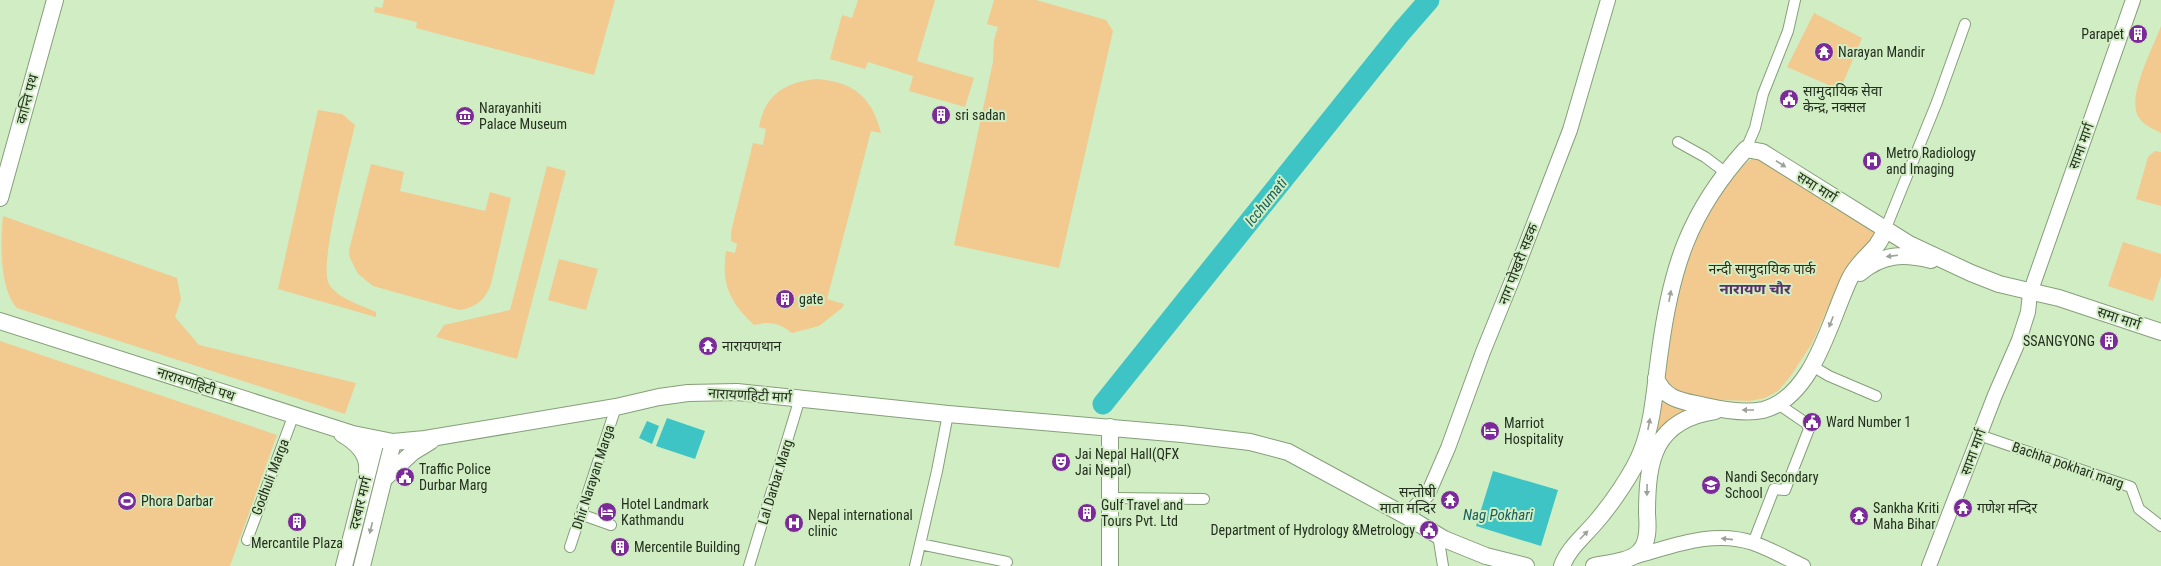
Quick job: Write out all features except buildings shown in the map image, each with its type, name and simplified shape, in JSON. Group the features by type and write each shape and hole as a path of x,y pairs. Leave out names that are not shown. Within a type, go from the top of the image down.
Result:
{"main road":[{"name":"कान्ति पथ","path":"0,198 55,0"},
{"name":"नाग पोखरी सडक","path":"1406,516 1428,494 1448,448 1483,352 1570,130 1608,0"},
{"name":"सामा मार्ग","path":"1929,566 1971,461 1979,434 2019,340 2028,312 2030,292 2133,0"},
{"path":"1633,557 1641,550 1648,530 1647,488 1644,460 1664,325 1680,253 1691,228 1725,172 1746,149"},
{"name":"समा मार्ग","path":"1746,149 1762,152 1885,230"},
{"path":"1562,566 1573,547 1616,497 1644,460 1656,450 1664,438 1683,420 1691,416 1722,410 1756,410 1778,404 1786,398 1812,366 1854,268 1878,245 1885,230 1909,244 1971,273 1999,284 2030,292"},
{"path":"1843,293 1868,266 1890,256 1918,257 1971,273"},
{"name":"समा मार्ग","path":"2030,292 2059,298 2161,332"},
{"name":"नारायणहिटी पथ","path":"0,321 328,426 376,440 393,442"},
{"path":"1656,378 1660,389 1671,397 1722,410"},
{"name":"नारायणहिटी मार्ग","path":"393,442 437,437 616,407 688,393 737,392 948,414 1110,427 1250,442 1288,452 1438,535 1486,556 1526,566"},
{"path":"328,426 352,440 361,450 368,463 367,475"},
{"path":"1110,427 1110,566"},
{"path":"385,478 413,452 437,437"},
{"name":"दरबार मार्ग","path":"344,566 376,440"},
{"name":"दरबार मार्ग","path":"362,566 393,442"},
{"path":"1594,566 1706,538 1722,538 1753,543 1803,566"}],"street":[{"path":"1746,149 1755,128 1764,94 1788,31 1794,0"},
{"path":"1885,230 1937,102 1964,24"},
{"path":"1678,142 1706,157 1725,172"},
{"path":"1812,366 1829,376 1876,396"},
{"name":"Lal Darbar Marg","path":"749,566 800,398"},
{"path":"1753,543 1774,489 1785,490 1809,429 1806,423 1778,404"},
{"name":"Dhir Narayan Marga","path":"570,547 616,407"},
{"name":"Godhuli Marga","path":"247,540 294,414"},
{"path":"915,566 948,414"},
{"name":"Bachha pokhari marg","path":"1979,434 2131,487 2139,509 2161,526"},
{"path":"1111,498 1204,498"},
{"path":"580,514 612,525"},
{"path":"1438,535 1443,566"},
{"path":"920,544 1007,562"}],"green space":[{"path":"384,0 615,0 594,75 416,28 417,22 374,12 375,7 382,8"},
{"path":"858,0 935,0 917,61 974,78 965,107 909,91 913,76 868,62 865,69 830,59 842,15 852,18"},
{"path":"994,0 1036,0 1106,20 1113,31 1059,268 954,245 993,62 994,40 998,27 987,24"},
{"path":"1814,13 1862,38 1840,90 1787,67"},
{"path":"2161,26 2161,133 2146,125 2140,119 2136,111 2135,102 2144,68"},
{"path":"817,79 841,84 860,94 867,101 872,110 881,133 871,131 827,299 844,304 842,308 819,326 792,333 783,327 770,323 754,325 739,309 729,292 726,283 726,251 735,253 737,244 731,241 731,232 753,143 763,145 766,129 759,127 766,106 772,98 787,87 796,83"},
{"path":"318,110 342,114 355,125 341,182 331,233 327,273 329,284 344,298 376,312 376,317 278,289"},
{"path":"2155,151 2161,152 2161,206 2136,199 2148,157"},
{"name":"नन्दी सामुदायिक पार्क","path":"1758,158 1877,233 1845,271 1811,345 1790,377 1778,391 1765,398 1750,401 1692,399 1667,391 1663,374 1678,283 1705,215 1740,167 1752,159"},
{"path":"371,164 404,172 400,191 485,211 490,192 511,198 491,284 483,299 475,305 459,310 373,286 358,274 350,258 349,250"},
{"path":"547,166 566,171 517,359 436,337 444,325 510,310"},
{"path":"3,216 177,278 181,299 175,317 199,345 356,383 345,414 17,308 11,300 7,290 2,265"},
{"path":"2123,242 2161,254 2161,276 2153,301 2108,286"},
{"path":"559,259 598,269 586,310 548,300"},
{"name":"Phora Darbar","path":"0,341 277,435 230,566 0,566"},
{"path":"1660,398 1703,408 1657,443 1653,436"}],"water":[{"path":"667,418 705,431 695,459 656,446"},
{"path":"647,421 659,426 652,444 639,438"},
{"name":"Nag Pokhari","path":"1493,471 1558,490 1541,546 1476,526"}],"waterway":[{"name":"Icchumati","path":"1103,404 1402,31 1429,0"}],"place":[{"name":"Parapet","path":"2138,34"},
{"name":"Narayan Mandir","path":"1824,52"},
{"name":"सामुदायिक सेवा केन्द्र, नक्सल","path":"1789,99"},
{"name":"sri sadan","path":"941,115"},
{"name":"Narayanhiti Palace Museum","path":"465,116"},
{"name":"Metro Radiology and Imaging","path":"1872,161"},
{"name":"gate","path":"785,299"},
{"name":"SSANGYONG","path":"2109,341"},
{"name":"नारायणथान","path":"708,346"},
{"name":"Ward Number 1","path":"1812,422"},
{"name":"Marriot Hospitality","path":"1490,431"},
{"name":"Jai Nepal Hall(QFX Jai Nepal)","path":"1061,462"},
{"name":"Traffic Police Durbar Marg","path":"405,477"},
{"name":"Nandi Secondary School","path":"1711,485"},
{"name":"सन्तोषी माता मन्दिर","path":"1450,500"},
{"name":"Phora Darbar","path":"127,501"},
{"name":"गणेश मन्दिर","path":"1963,508"},
{"name":"Hotel Landmark Kathmandu","path":"607,512"},
{"name":"Gulf Travel and Tours Pvt. Ltd","path":"1087,513"},
{"name":"Sankha Kriti Maha Bihar","path":"1859,516"},
{"name":"Mercantile Plaza","path":"297,522"},
{"name":"Nepal international clinic","path":"794,523"},
{"name":"Department of Hydrology &Metrology","path":"1429,530"},
{"name":"Mercentile Building","path":"620,547"}],"district":[{"name":"नारायण चौर","path":"1755,289"}]}
